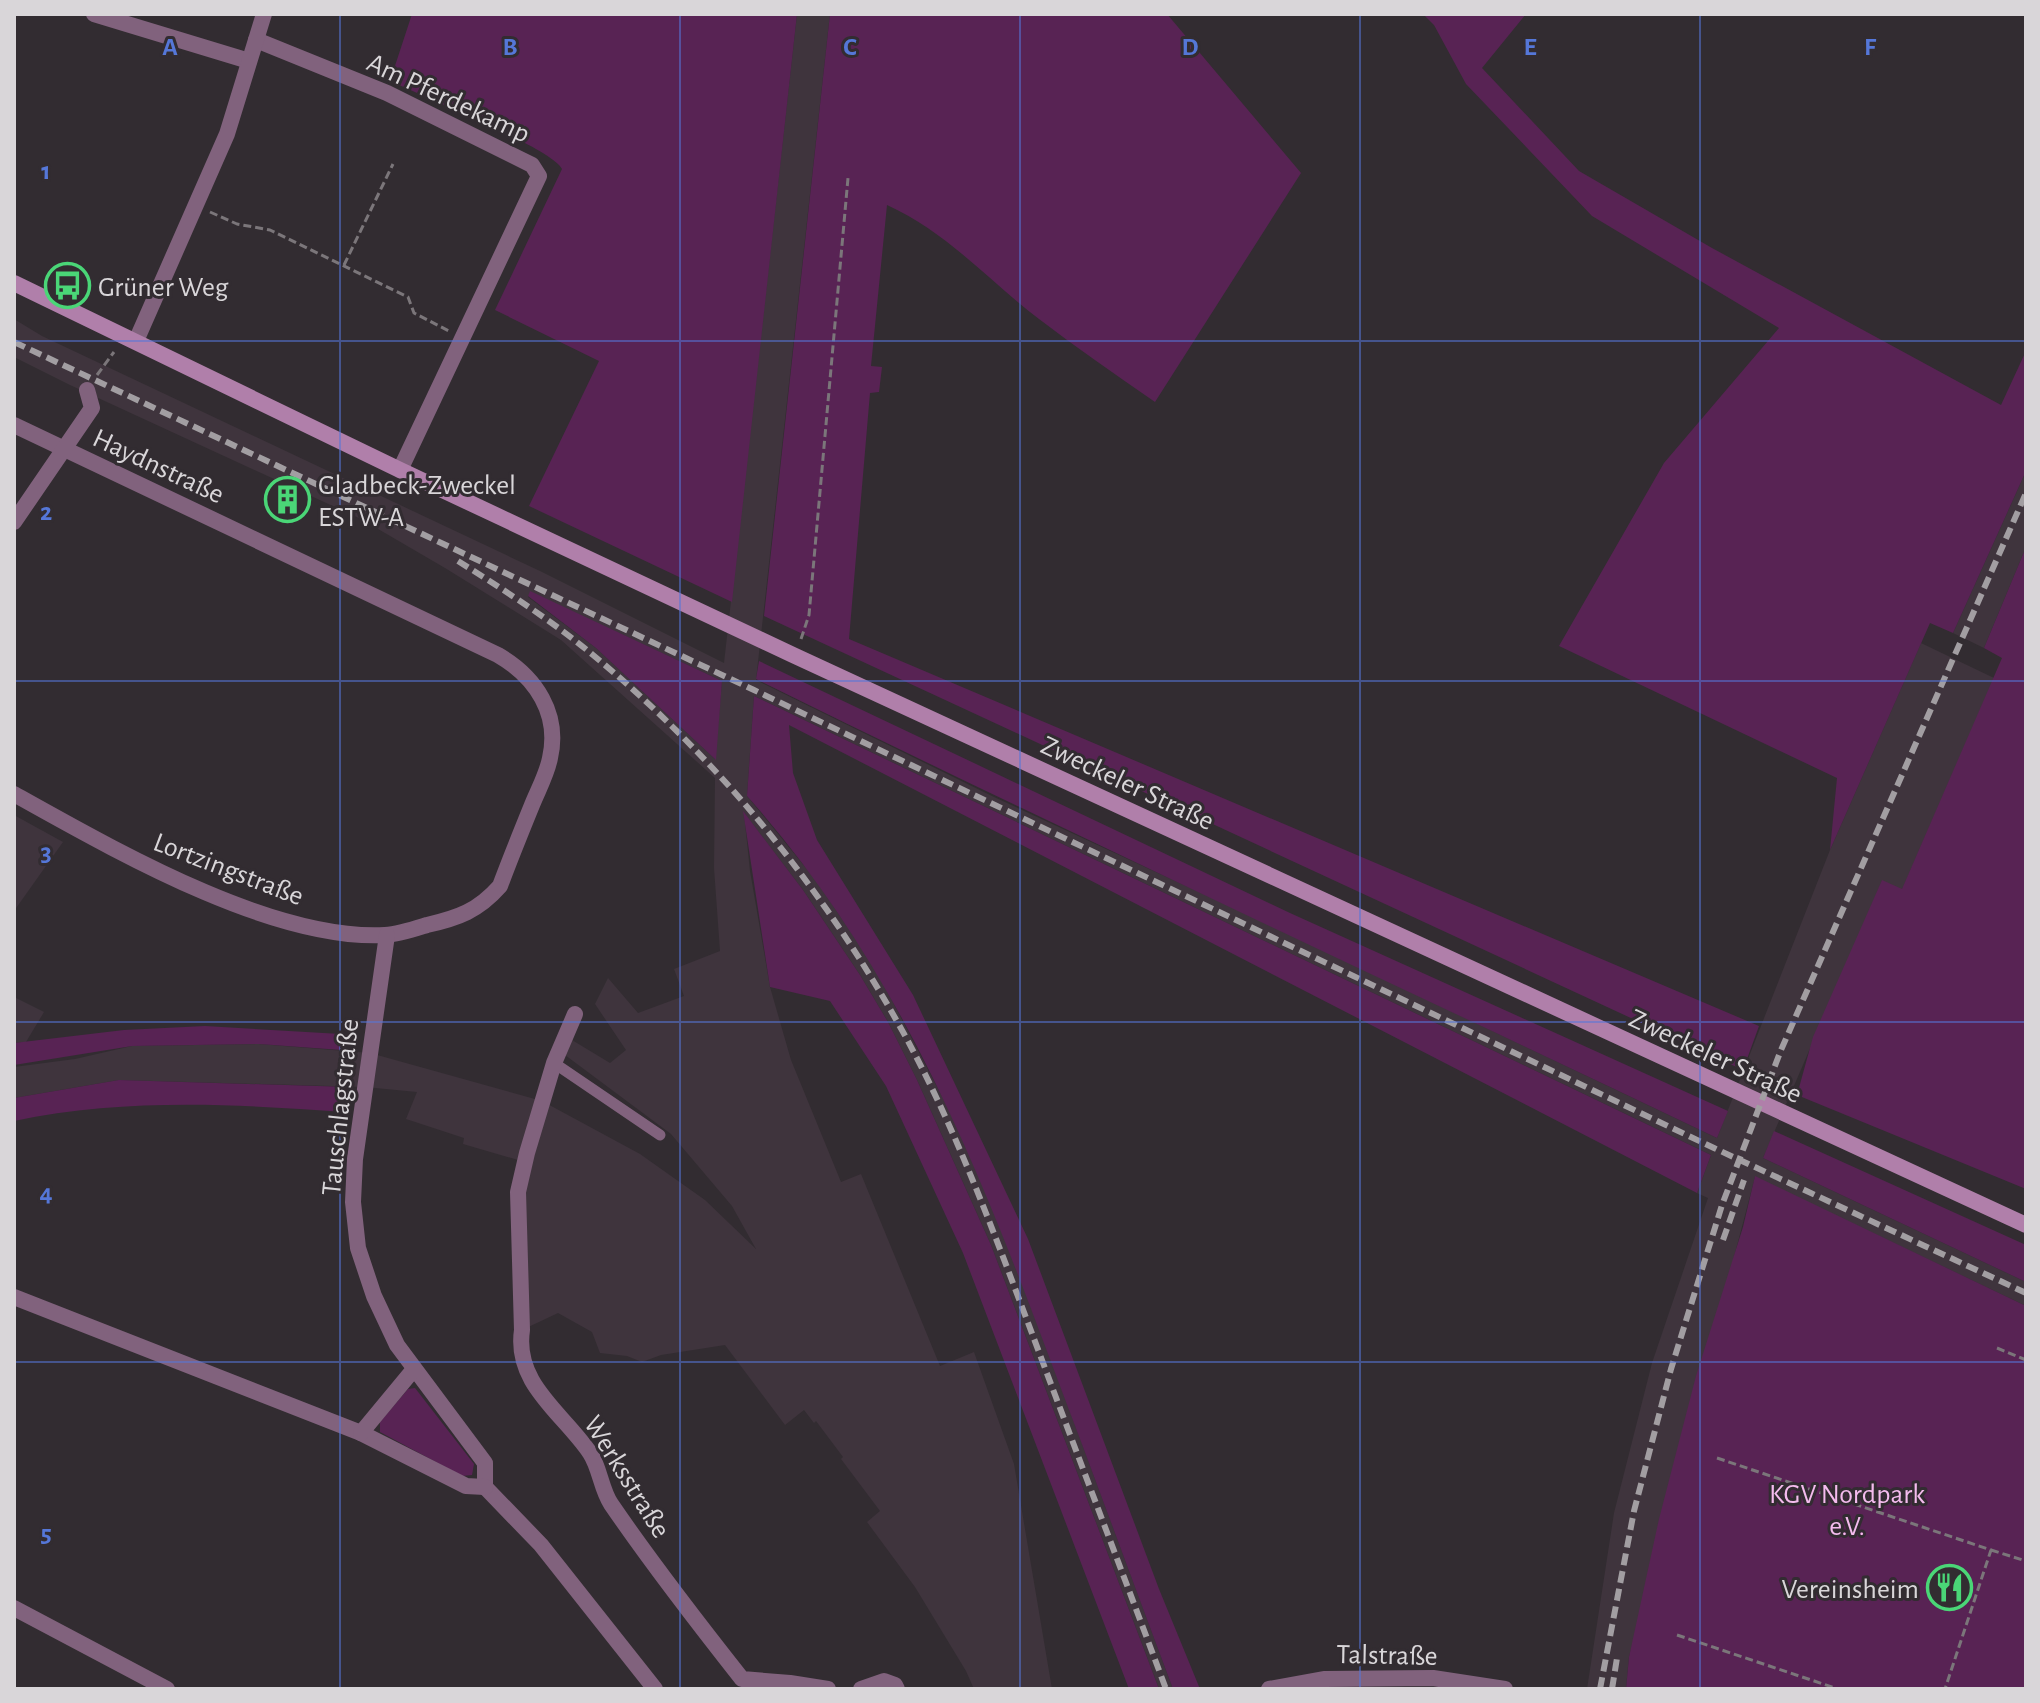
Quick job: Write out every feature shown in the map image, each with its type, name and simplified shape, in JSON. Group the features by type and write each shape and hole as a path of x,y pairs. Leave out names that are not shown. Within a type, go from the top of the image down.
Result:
{"street":[{"path":"94,14 249,61"},
{"path":"130,338 196,205 227,134 264,14"},
{"name":"Am Pferdekamp","path":"256,40 387,93 532,165 539,176 400,470"},
{"name":"Zweckeler Straße","path":"14,283 400,470 793,655 2026,1225"},
{"path":"14,522 92,408 87,390"},
{"name":"Haydnstraße","path":"14,425 498,655"},
{"name":"Lortzingstraße","path":"14,794 121,853 236,904 322,931 387,935 439,922 470,912 485,903 500,886 550,760 553,735 544,700 523,672 498,655"},
{"name":"Tauschlagstraße","path":"387,935 355,1159 353,1202 358,1248 374,1296 397,1345 485,1463 485,1487 541,1545 655,1689"},
{"name":"Werksstraße","path":"575,1014 554,1063 518,1192 522,1330 519,1348 529,1380 591,1455 608,1499 661,1575 742,1679 828,1689"},
{"path":"14,1297 361,1433 466,1486 485,1487"},
{"path":"361,1433 414,1369"},
{"path":"14,1608 167,1689"},
{"name":"Talstraße","path":"1269,1689 1325,1679 1433,1678 1505,1689"},
{"path":"861,1689 884,1681 897,1689"}],"lane":[{"path":"554,1063 660,1135"}],"path":[{"path":"343,266 393,164"},
{"path":"793,655 809,615 848,178"},
{"path":"196,205 237,224 270,230 408,297 414,313 463,338"},
{"path":"87,390 130,338"},
{"path":"1997,1348 2026,1360"},
{"path":"1717,1458 2026,1561"},
{"path":"1945,1689 1991,1550"},
{"path":"1677,1635 1838,1689"}],"shaded area":[{"path":"797,14 830,14 756,680 994,797 1717,1138 1830,850 1921,643 1994,678 1902,890 1882,881 1763,1158 2026,1282 2026,1306 1755,1177 1629,1657 1626,1689 1587,1689 1614,1513 1652,1363 1708,1198 1697,1193 1711,1155 754,696 747,796 815,879 874,966 960,1131 1005,1236 1173,1689 1159,1689 991,1245 917,1080 860,975 803,890 744,813 750,871 770,987 791,1060 841,1182 861,1174 940,1366 974,1352 1014,1464 1052,1689 974,1689 915,1587 867,1522 880,1511 841,1459 843,1457 804,1410 785,1425 725,1345 661,1355 642,1362 627,1356 600,1353 592,1332 558,1313 522,1330 525,1162 463,1144 464,1138 406,1119 417,1092 365,1087 119,1080 14,1098 14,1067 75,1059 132,1046 259,1044 370,1053 542,1101 640,1154 705,1200 756,1249 732,1206 671,1134 565,1055 572,1040 610,1063 626,1050 595,1004 608,978 638,1013 684,996 674,969 720,951 714,868 715,778 561,640 445,568 361,519 14,357 14,319 42,336 540,571 724,663","holes":["530,592 722,681 715,759 596,648 528,597"]},
{"path":"2026,471 2026,547 1984,648 1953,633"},
{"path":"14,815 63,842 14,911"},
{"path":"14,997 44,1012 26,1042 14,1043"}],"green space":[{"path":"412,14 797,14 732,602 529,506 599,361 495,310 562,169 553,160 511,136 390,81"},
{"path":"830,14 1167,14 1301,173 1155,402 1039,319 929,229 887,205 871,366 882,367 879,392 870,393 849,639 1759,1026 1743,1070 764,616"},
{"path":"1423,14 1526,14 1482,68 1579,171 1712,248 2001,405 2026,351 2026,471 1953,633 1930,623 1830,850 1837,778 1559,646 1664,463 1779,328 1592,216 1466,84 1434,25"},
{"path":"2026,547 2026,1189 1797,1095 1813,1037 1882,880 1902,889 2002,658 1984,648"},
{"path":"530,591 722,681 716,760 596,648 528,596"},
{"path":"759,661 1290,913 1728,1111 1717,1138 756,679"},
{"path":"754,696 1711,1155 1697,1193 789,725 793,773 817,840 913,995 1028,1239 1159,1589 1200,1689 1173,1689 997,1221 930,1072 849,930 801,862 747,796"},
{"path":"743,811 803,890 860,975 917,1080 991,1245 1159,1689 1129,1689 963,1253 886,1086 830,1001 770,987"},
{"path":"205,1026 358,1035 355,1051 259,1044 132,1046 14,1065 14,1043 124,1030"},
{"path":"119,1080 350,1087 345,1112 221,1105 138,1106 14,1121 14,1098"},
{"path":"1774,1131 2026,1245 2026,1282 1763,1158"},
{"name":"KGV Nordpark e.V.","path":"1755,1176 2026,1306 2026,1689 1626,1689 1629,1657 1659,1519 1696,1376 1743,1227"},
{"path":"415,1388 474,1464 472,1475 462,1476 380,1432 380,1422 408,1389"}],"railway":[{"path":"14,342 2026,1293"},
{"path":"1600,1689 1634,1511 1671,1369 1722,1205 1781,1050 2026,493"},
{"path":"458,561 577,642 680,734 760,822 864,965 915,1054 970,1173 1166,1689"},
{"path":"1723,1240 1744,1180"},
{"path":"1612,1689 1617,1658"}],"place":[{"name":"Grüner Weg","path":"67,286"},
{"name":"Gladbeck-Zweckel ESTW-A","path":"287,500"},
{"name":"Vereinsheim","path":"1950,1588"}]}
